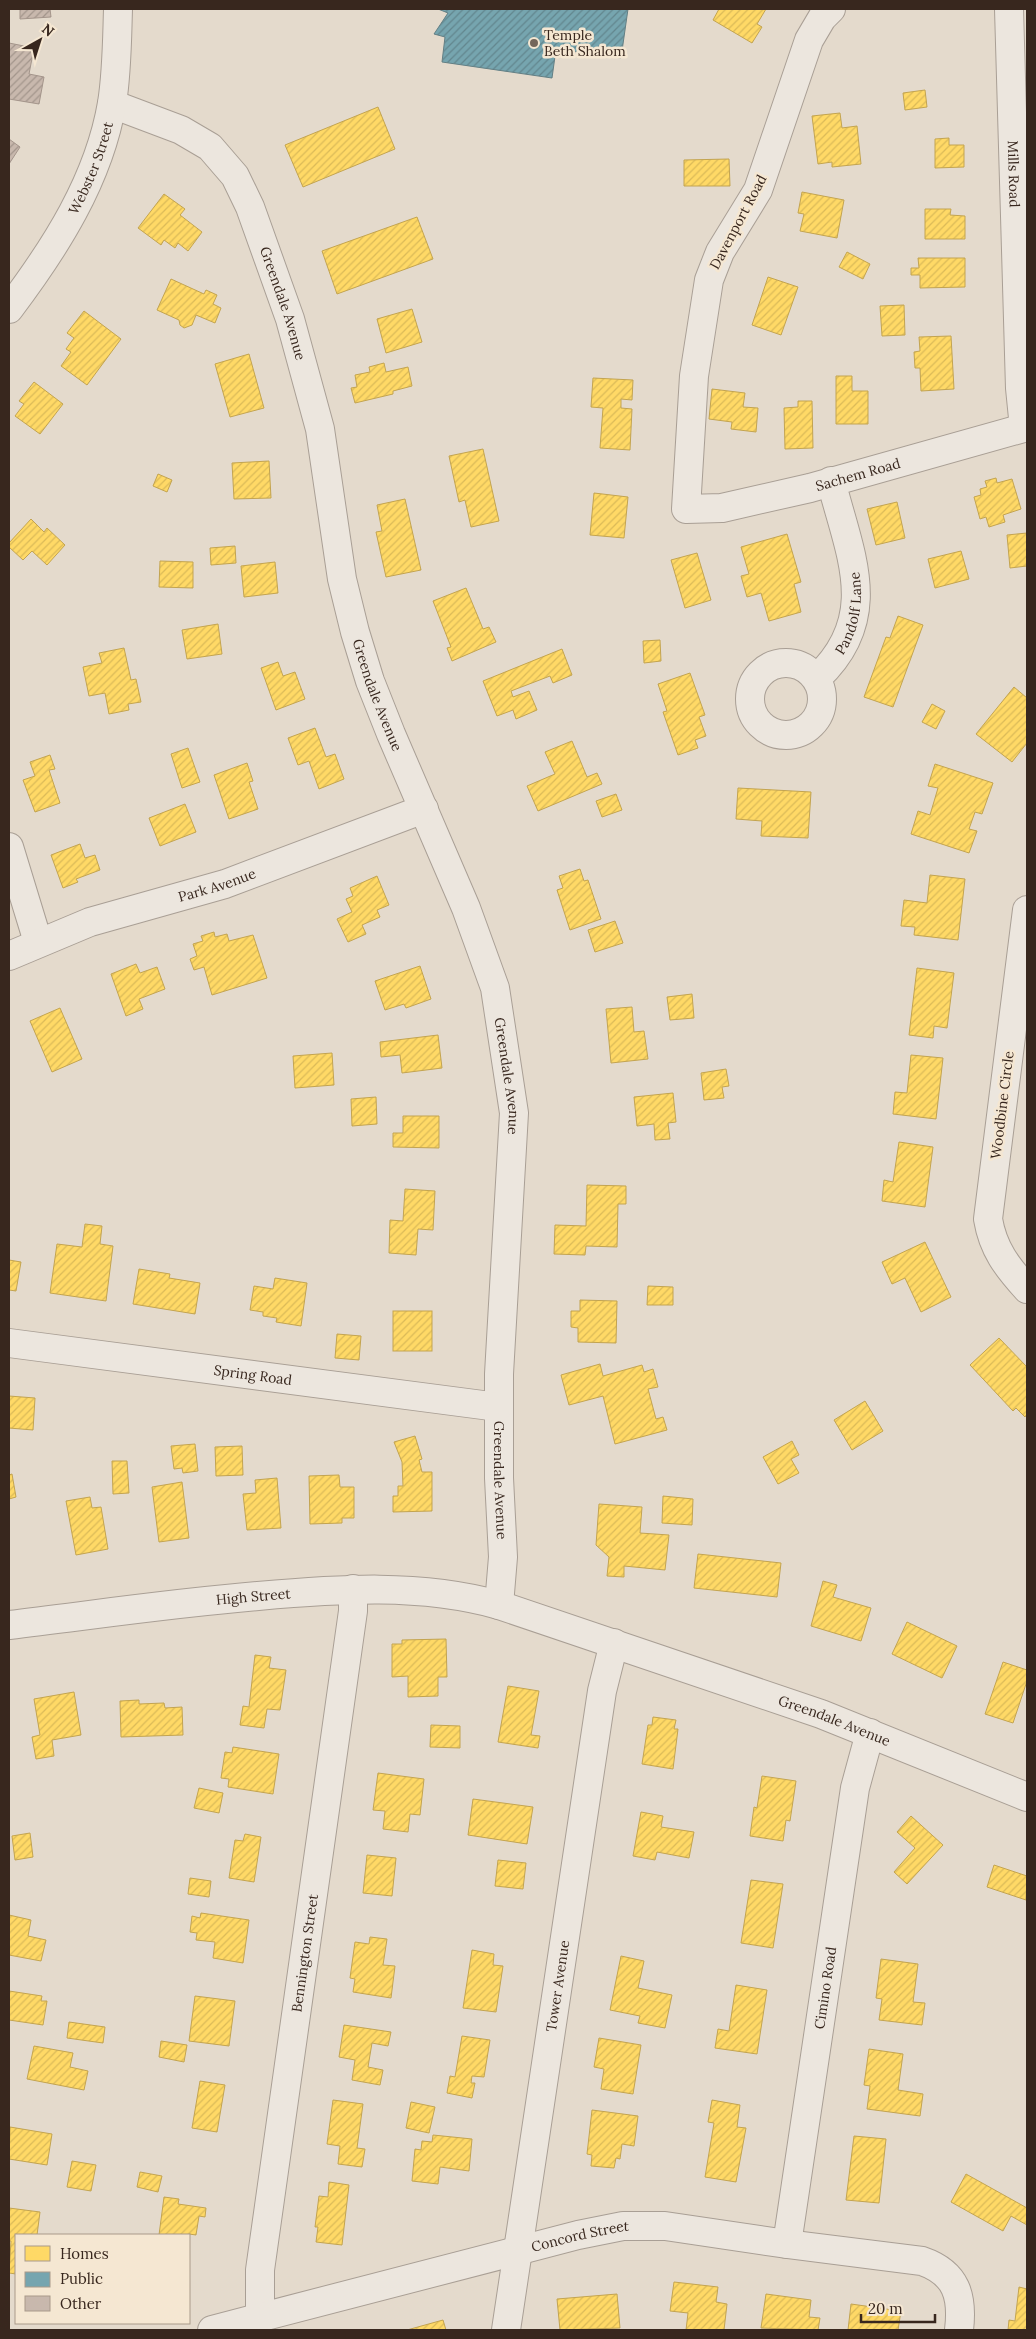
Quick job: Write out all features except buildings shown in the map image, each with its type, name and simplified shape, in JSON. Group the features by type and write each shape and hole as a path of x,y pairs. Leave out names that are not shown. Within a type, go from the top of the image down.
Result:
{"street":[{"name":"Webster Street","path":"9,309 35,274 73,212 95,160 112,104 118,9"},
{"name":"Davenport Road","path":"686,509 694,376 709,280 720,252 758,190 809,40 822,18 832,9"},
{"name":"Mills Road","path":"1009,9 1020,388 1026,427"},
{"name":"Greendale Avenue","path":"112,104 181,130 210,147 235,176 250,207 290,319 320,429 342,579 370,681 466,908 495,988 514,1113 498,1407 498,1478 504,1557 499,1605 614,1643 870,1733 1027,1797"},
{"name":"Sachem Road","path":"686,509 722,508 831,481 1026,427"},
{"name":"Pandolf Lane","path":"816,678 841,650 853,620 857,596 853,565 831,481"},
{"name":"Park Avenue","path":"9,956 38,942 90,922 225,884 424,809"},
{"path":"9,847 38,942"},
{"name":"Woodbine Circle","path":"1027,910 988,1220 992,1240 1003,1262 1027,1289"},
{"name":"Spring Road","path":"9,1343 498,1407"},
{"name":"High Street","path":"9,1626 192,1602 353,1589 431,1592 456,1595 499,1605"},
{"name":"Bennington Street","path":"260,2318 260,2270 353,1611 353,1589"},
{"name":"Tower Avenue","path":"506,2330 602,1691 614,1643"},
{"name":"Cimino Road","path":"787,2244 855,1788 870,1733"},
{"name":"Concord Street","path":"212,2330 517,2250 602,2230 644,2225 687,2228 787,2244 922,2261 938,2269 952,2281 960,2298 959,2330"}],"place":[{"name":"Temple Beth Shalom","path":"534,43"}]}
